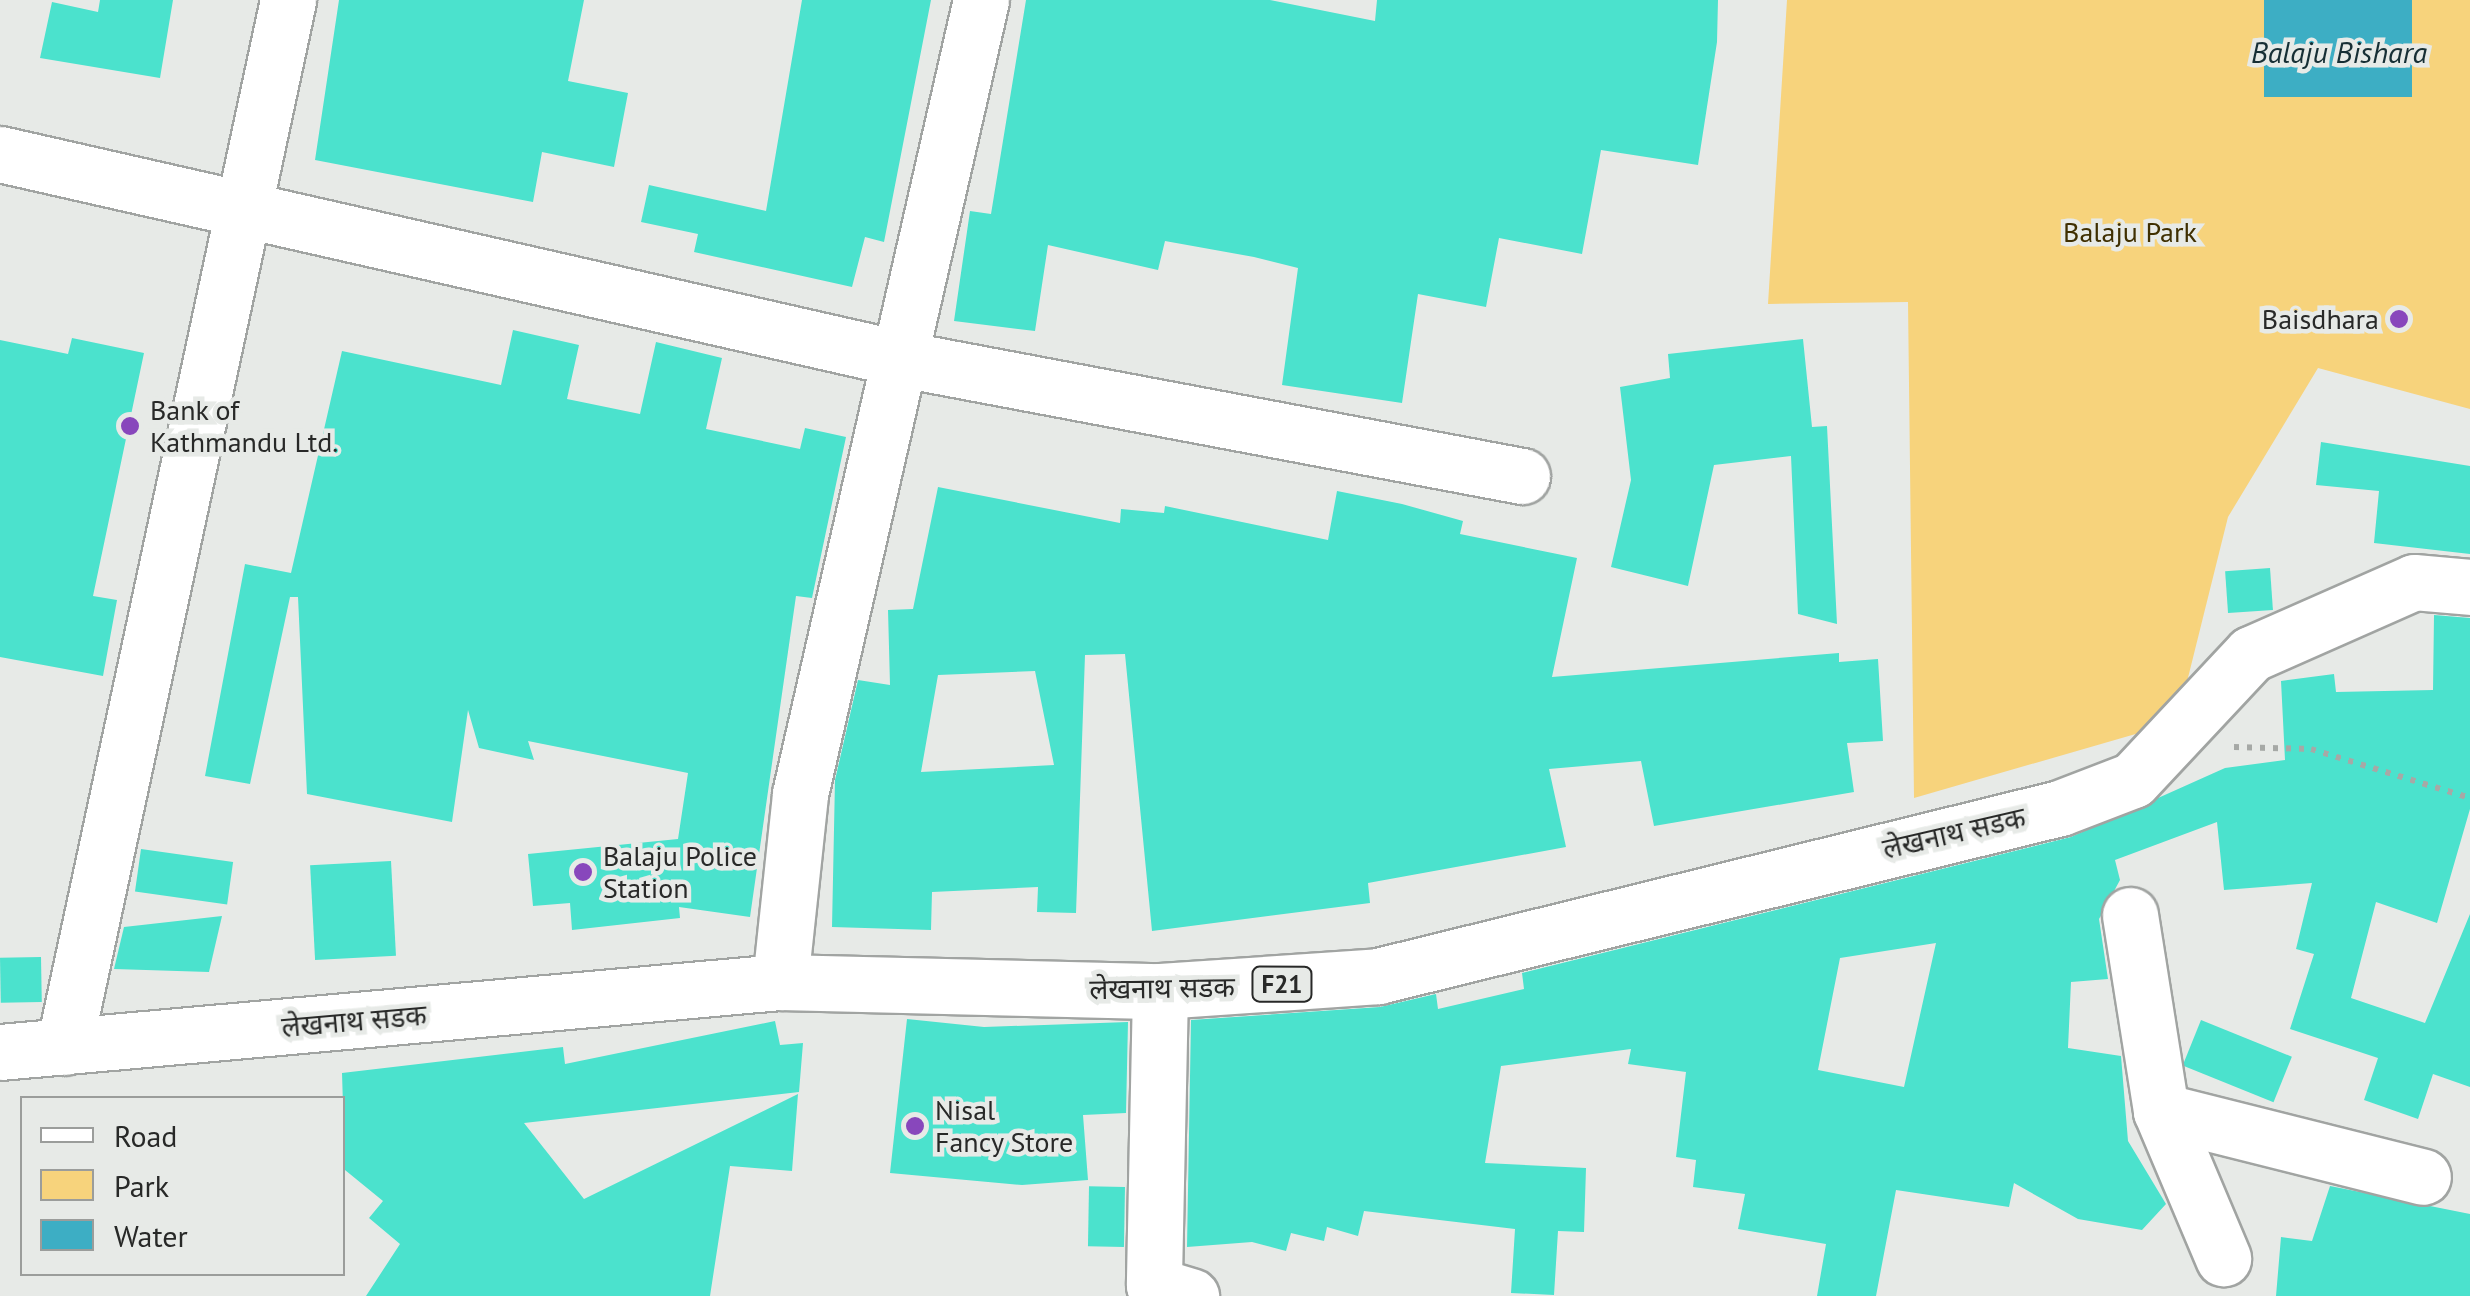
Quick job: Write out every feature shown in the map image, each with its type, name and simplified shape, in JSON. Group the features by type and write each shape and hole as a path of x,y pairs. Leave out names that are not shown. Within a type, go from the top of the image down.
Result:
{"street":[{"path":"64,1047 240,206 288,0"},
{"path":"780,982 800,794 981,0"},
{"path":"0,154 902,359 1522,476"},
{"name":"लेखनाथ सडक","path":"0,1052 780,982 1160,991 1378,976 2060,808 2133,780 2251,654 2305,625 2414,582 2470,586"},
{"path":"2130,916 2161,1110 2223,1258"},
{"path":"1160,991 1166,1292"},
{"path":"2161,1110 2423,1177"}],"path":[{"path":"2168,746 2311,750 2470,798"}],"green space":[{"name":"Balaju Park","path":"1787,0 2470,0 2470,409 2318,368 2228,517 2177,722 1914,798 1908,302 1768,304"}],"water":[{"name":"Balaju Bishara","path":"2264,0 2412,0 2412,97 2264,97"}],"building":[{"path":"100,0 173,0 160,78 40,58 52,2 98,12"},
{"path":"339,0 584,0 568,81 628,93 614,167 542,152 533,202 315,160"},
{"path":"802,0 931,0 884,242 865,237 852,287 694,252 698,234 641,222 649,185 766,211"},
{"path":"1026,0 1270,0 1375,21 1377,0 1718,0 1717,42 1698,165 1601,150 1582,254 1499,238 1486,307 1418,294 1402,403 1282,385 1298,268 1254,257 1165,241 1158,270 1048,245 1035,331 954,321 970,211 991,214"},
{"path":"513,330 579,345 567,399 640,414 656,342 722,358 706,429 800,449 805,428 846,437 812,598 796,596 750,917 679,907 680,918 572,930 570,903 533,906 528,854 678,839 688,773 528,741 534,760 479,748 468,710 452,822 307,794 298,597 290,597 250,784 205,776 245,564 291,573 342,351 501,385"},
{"path":"72,338 144,353 93,596 117,600 103,676 0,657 0,340 68,354"},
{"path":"1803,339 1812,427 1827,426 1837,624 1798,614 1791,456 1714,465 1688,586 1611,567 1631,480 1620,387 1670,378 1668,354"},
{"path":"2321,442 2470,466 2470,554 2374,543 2379,491 2316,485"},
{"path":"938,487 1120,523 1121,509 1164,513 1165,506 1328,540 1337,491 1463,521 1460,534 1577,558 1552,677 1839,653 1839,662 1878,659 1883,741 1847,743 1854,792 1654,826 1641,761 1549,769 1566,847 1368,883 1370,903 1152,931 1125,654 1085,655 1076,913 1037,912 1038,887 932,892 931,930 832,927 835,780 858,680 890,685 888,610 913,609","holes":["1035,671 1054,765 921,772 938,675"]},
{"path":"2270,568 2273,610 2228,613 2225,571"},
{"path":"2434,615 2470,618 2470,809 2437,923 2376,902 2351,998 2425,1023 2470,914 2470,1087 2433,1074 2418,1119 2364,1100 2378,1058 2290,1029 2314,954 2296,949 2312,883 2224,890 2217,822 2115,860 2120,880 2099,919 2108,979 2071,982 2068,1048 2121,1056 2128,1141 2166,1204 2142,1230 2078,1219 2014,1183 2009,1207 1896,1190 1876,1296 1817,1296 1826,1244 1738,1229 1745,1194 1693,1187 1696,1160 1676,1157 1686,1072 1628,1064 1631,1049 1501,1066 1485,1163 1586,1168 1584,1232 1558,1231 1554,1295 1511,1293 1515,1229 1364,1211 1358,1236 1327,1227 1324,1241 1291,1233 1286,1251 1252,1242 1187,1247 1191,1020 1380,1007 1436,994 1438,1009 1524,989 1522,973 2071,837 2225,768 2285,760 2281,681 2334,674 2336,692 2433,690","holes":["1936,943 1904,1087 1818,1070 1840,958"]},
{"path":"141,849 233,862 227,905 135,892"},
{"path":"391,861 396,956 315,960 310,865"},
{"path":"222,916 209,972 114,969 124,927"},
{"path":"41,957 42,1002 1,1003 0,958"},
{"path":"907,1019 984,1027 1128,1022 1126,1113 1083,1115 1088,1180 1022,1185 890,1173"},
{"path":"2201,1020 2292,1057 2274,1102 2183,1065"},
{"path":"775,1021 780,1045 803,1043 799,1092 524,1123 584,1199 798,1094 792,1171 730,1166 710,1296 366,1296 400,1244 369,1218 383,1201 345,1170 342,1073 563,1047 565,1064"},
{"path":"1089,1186 1125,1187 1124,1247 1088,1246"},
{"path":"2330,1186 2470,1214 2470,1296 2276,1296 2281,1237 2312,1241"}],"place":[{"name":"Baisdhara","path":"2399,319"},
{"name":"Bank of Kathmandu Ltd.","path":"130,426"},
{"name":"Balaju Police Station","path":"583,872"},
{"name":"Nisal Fancy Store","path":"915,1126"}]}
